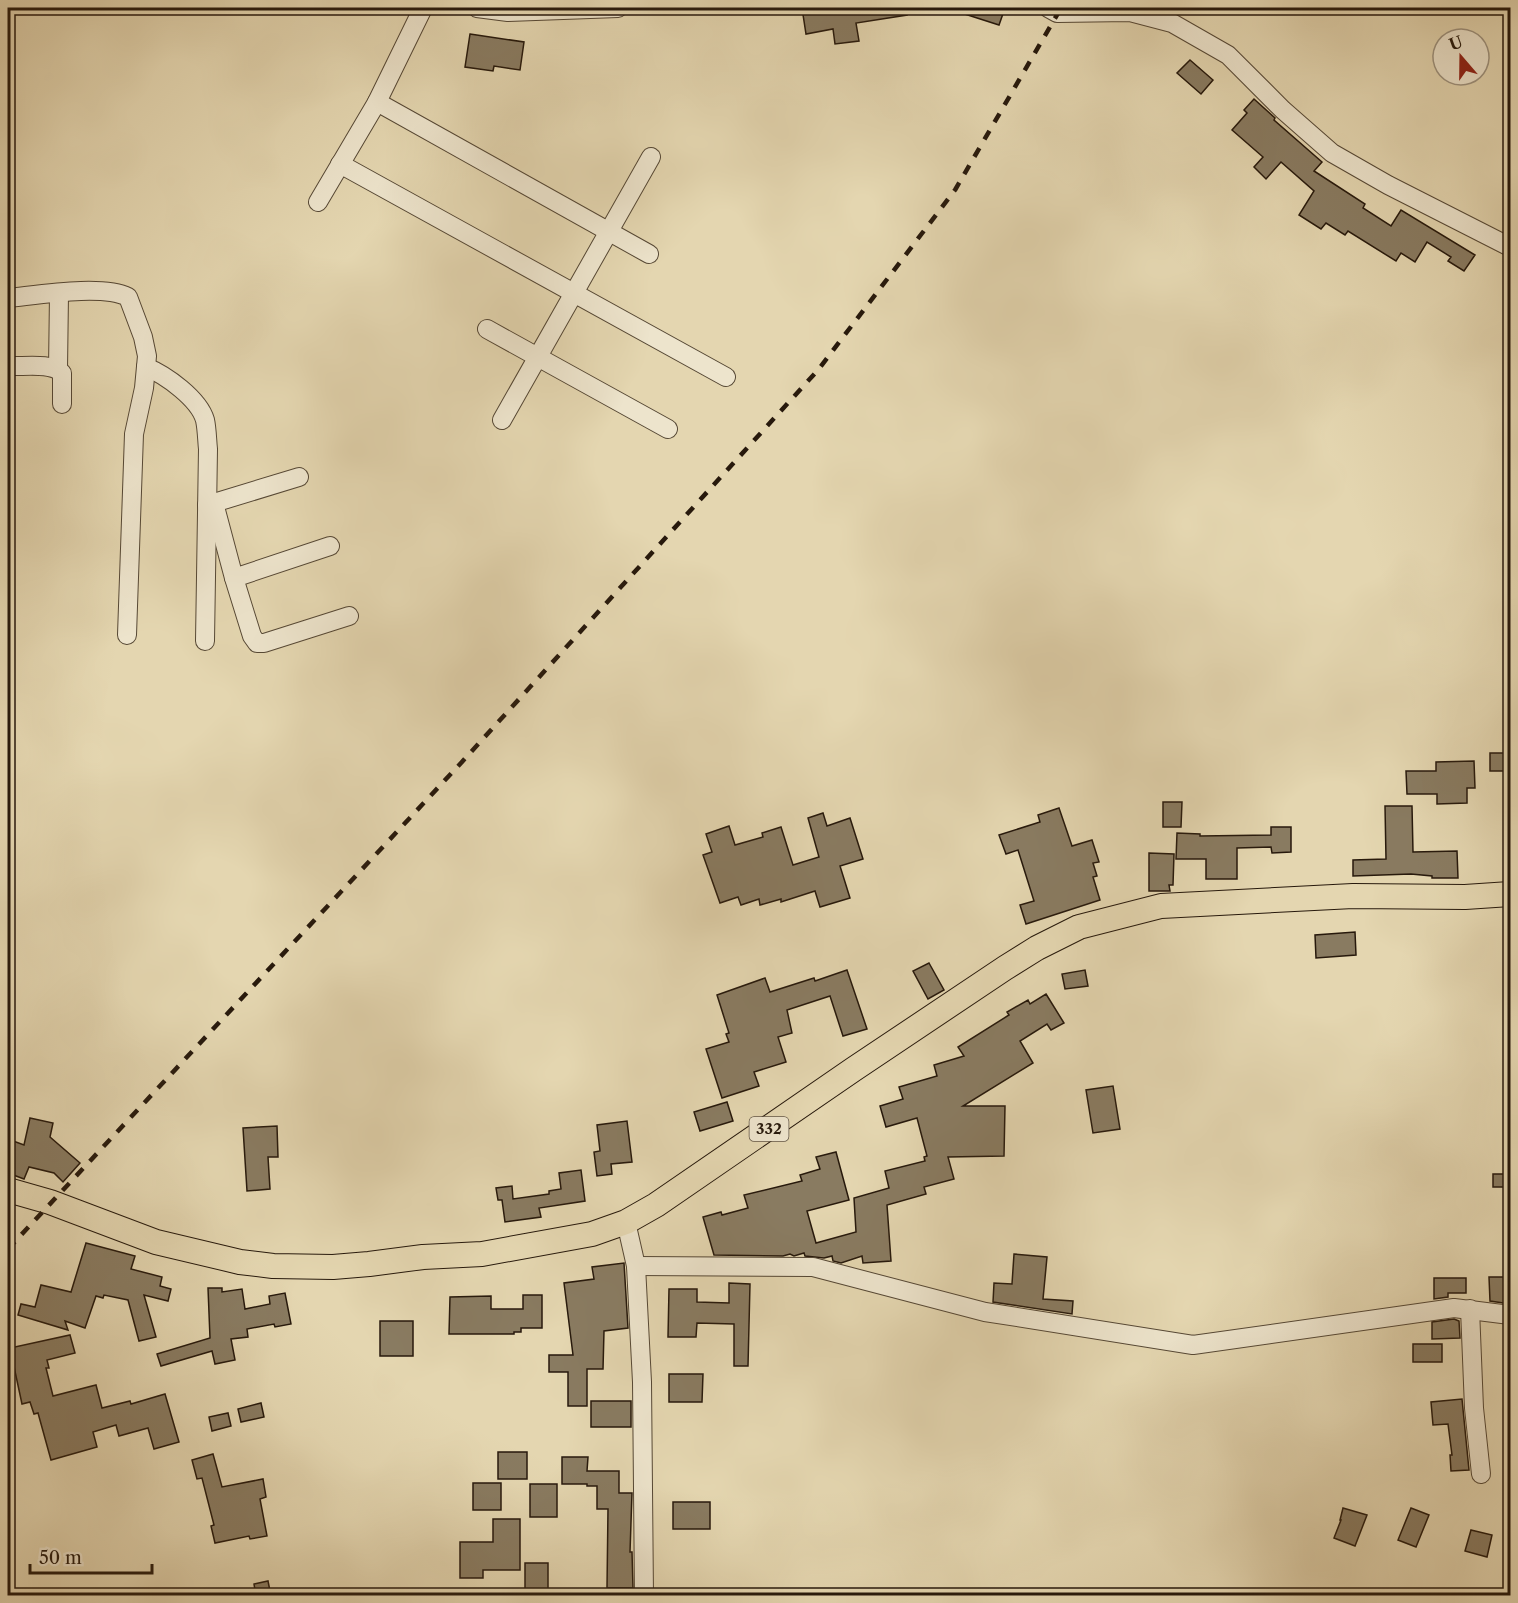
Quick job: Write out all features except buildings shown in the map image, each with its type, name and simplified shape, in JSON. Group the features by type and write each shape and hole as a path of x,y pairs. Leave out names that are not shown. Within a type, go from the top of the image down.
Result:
{"main road":[{"name":"332","path":"8,1190 50,1202 156,1242 240,1262 273,1266 351,1266 423,1257 482,1254 592,1234 626,1222 656,1205 1005,968 1037,948 1079,927 1161,906 1353,897 1465,897 1510,894"}],"street":[{"path":"318,202 377,102 423,8"},
{"path":"477,8 508,12 618,8"},
{"path":"1048,8 1057,13 1131,12 1172,23 1228,55 1283,110 1332,153 1388,185 1510,247"},
{"path":"377,102 649,254"},
{"path":"502,420 651,157"},
{"path":"340,164 726,377"},
{"path":"8,298 107,291 128,297 147,356 144,388 134,434 127,635"},
{"path":"58,294 58,369"},
{"path":"487,329 668,429"},
{"path":"8,366 58,369 62,373 62,404"},
{"path":"146,367 158,372 177,386 200,409 205,420 210,504 205,641"},
{"path":"210,504 299,477"},
{"path":"210,504 252,636 257,643 264,643 349,616"},
{"path":"234,579 330,546"},
{"path":"626,1222 636,1266 642,1382 644,1596"},
{"path":"636,1266 813,1267 986,1312 1193,1345 1454,1308 1510,1315"},
{"path":"1470,1309 1474,1408 1481,1474"}],"railway":[{"path":"8,1249 461,763 818,370 955,190 1061,8"}]}
